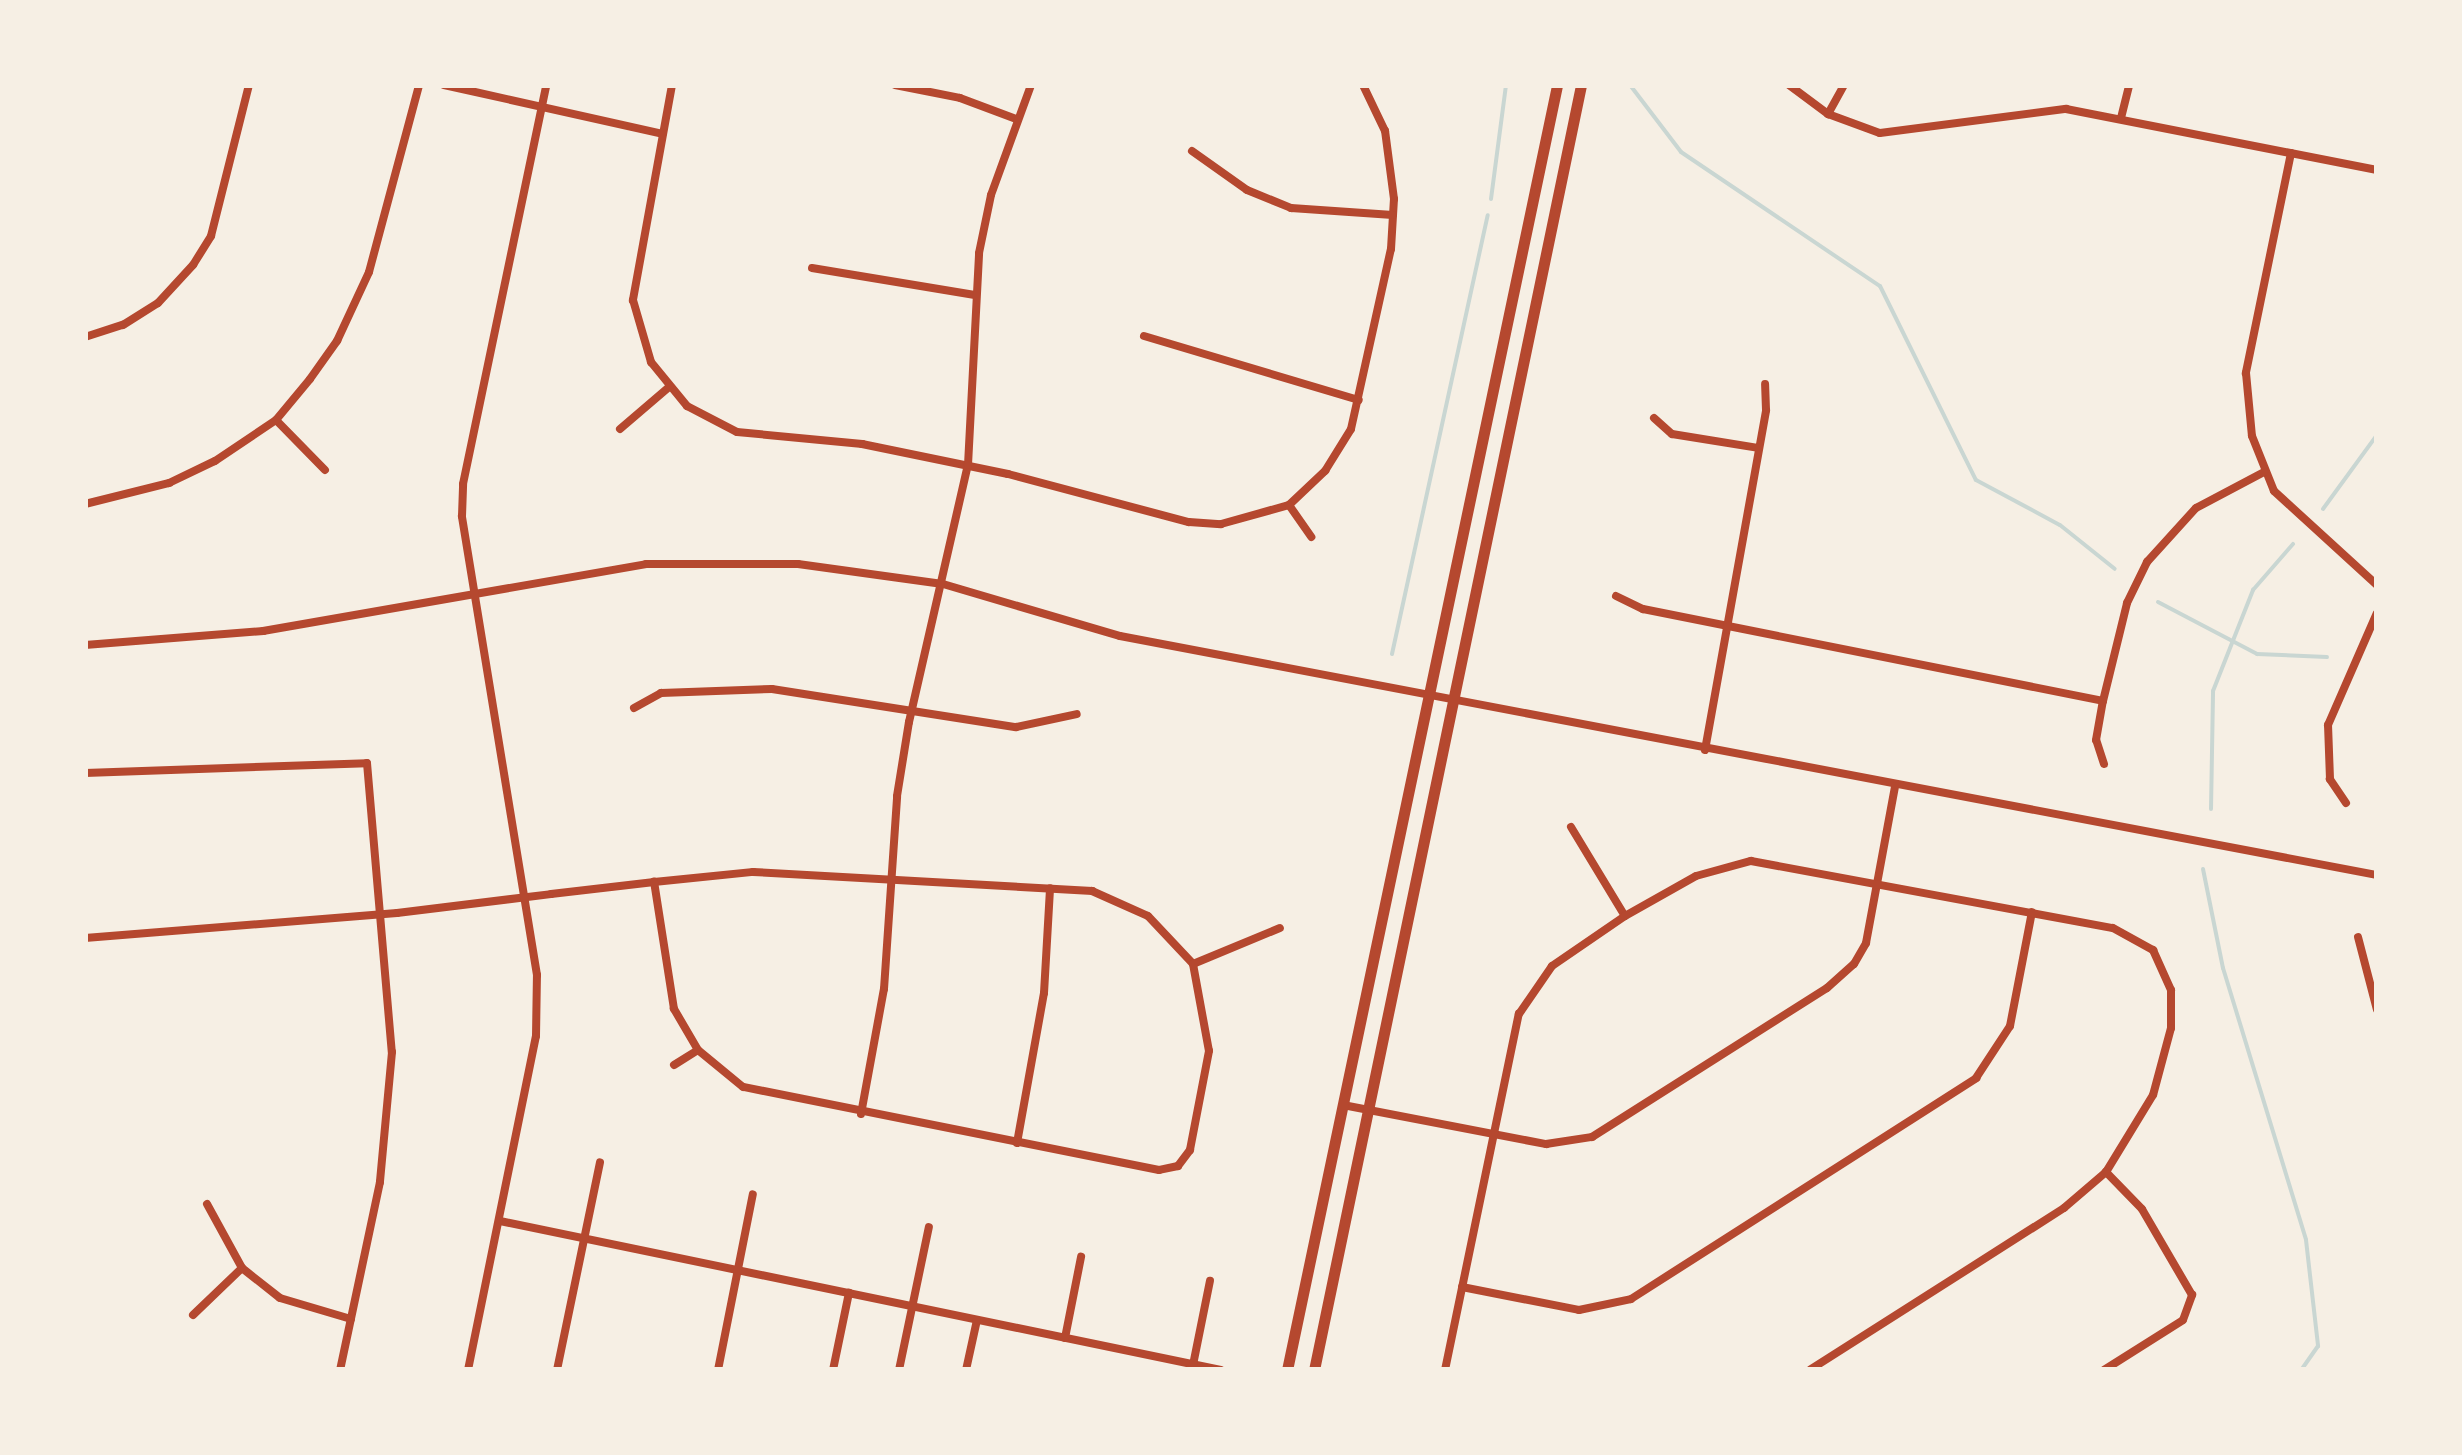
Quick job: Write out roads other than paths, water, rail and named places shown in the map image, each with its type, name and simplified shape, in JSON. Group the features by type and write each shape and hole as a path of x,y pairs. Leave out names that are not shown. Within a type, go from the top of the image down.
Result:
{"main road":[{"path":"1287,1370 1557,85"},
{"path":"1314,1370 1580,85"}],"street":[{"path":"85,337 123,325 158,304 211,236 249,85"},
{"path":"85,504 169,482 215,461 276,420 337,342 356,305 419,85"},
{"path":"444,85 663,134"},
{"path":"468,1370 536,1036 529,898 475,591 463,484 546,85"},
{"path":"672,85 633,300 651,362 669,387 708,420 737,432 862,444 968,465 1188,522 1238,521 1289,505 1340,452 1359,400 1394,215 1386,131 1363,85"},
{"path":"895,85 1016,119"},
{"path":"861,1114 884,989 892,877 912,708 968,465 975,295 991,195 1031,85"},
{"path":"1789,85 1828,114 1857,128 1909,134 2066,109 2377,170"},
{"path":"1828,114 1844,85"},
{"path":"2121,118 2128,85"},
{"path":"1192,151 1247,190 1291,208 1394,215"},
{"path":"2291,154 2246,373 2248,419 2264,472 2302,523 2377,586"},
{"path":"812,268 975,295"},
{"path":"1144,336 1359,400"},
{"path":"1705,750 1758,448 1765,384"},
{"path":"620,429 669,387"},
{"path":"1654,418 1672,434 1758,448"},
{"path":"276,420 324,470"},
{"path":"2104,764 2096,740 2102,701 2124,612 2147,562 2196,508 2264,472"},
{"path":"1289,505 1311,537"},
{"path":"85,644 264,631 475,591 703,561 798,564 943,584 1120,636 1895,787 2377,875"},
{"path":"1616,596 1643,608 2102,701"},
{"path":"2346,802 2330,779 2328,725 2377,612"},
{"path":"634,708 661,694 772,690 912,708 1016,728 1077,714"},
{"path":"85,774 367,763 392,1052 389,1119 340,1370"},
{"path":"1343,1104 1546,1144 1592,1137 1827,988 1866,943 1895,787"},
{"path":"1571,827 1626,916"},
{"path":"1445,1370 1519,1014 1531,988 1626,916 1696,876 1751,861 2032,912 2137,938 2165,967 2172,990 2171,1028 2153,1094 2106,1172 2064,1208 1810,1370"},
{"path":"85,938 382,914 654,882 753,872 1050,888 1122,899 1194,964 1209,1052 1190,1150 1178,1166 1159,1170 766,1096 743,1087 698,1050 666,986 654,882"},
{"path":"1017,1143 1044,994 1050,888"},
{"path":"1462,1287 1579,1310 1631,1299 1976,1078 2010,1026 2032,912"},
{"path":"1194,964 1280,928"},
{"path":"2358,937 2377,1010"},
{"path":"674,1065 698,1050"},
{"path":"557,1370 600,1162"},
{"path":"2104,1370 2182,1320 2192,1295 2142,1209 2106,1172"},
{"path":"718,1370 754,1194"},
{"path":"207,1204 242,1268 280,1298 350,1319"},
{"path":"500,1221 1221,1370"},
{"path":"899,1370 930,1227"},
{"path":"1065,1338 1081,1256"},
{"path":"193,1315 242,1268"},
{"path":"1192,1367 1210,1281"},
{"path":"833,1370 849,1294"},
{"path":"966,1370 976,1320"}],"waterway":[{"path":"1491,199 1506,85"},
{"path":"1630,85 1681,152 1880,286 1976,480 2060,525 2115,569"},
{"path":"1392,654 1488,215"},
{"path":"2323,509 2377,435"},
{"path":"2211,809 2213,691 2253,590 2293,544"},
{"path":"2158,602 2257,654 2327,657"},
{"path":"2203,869 2223,968 2306,1240 2318,1346 2301,1370"}]}
